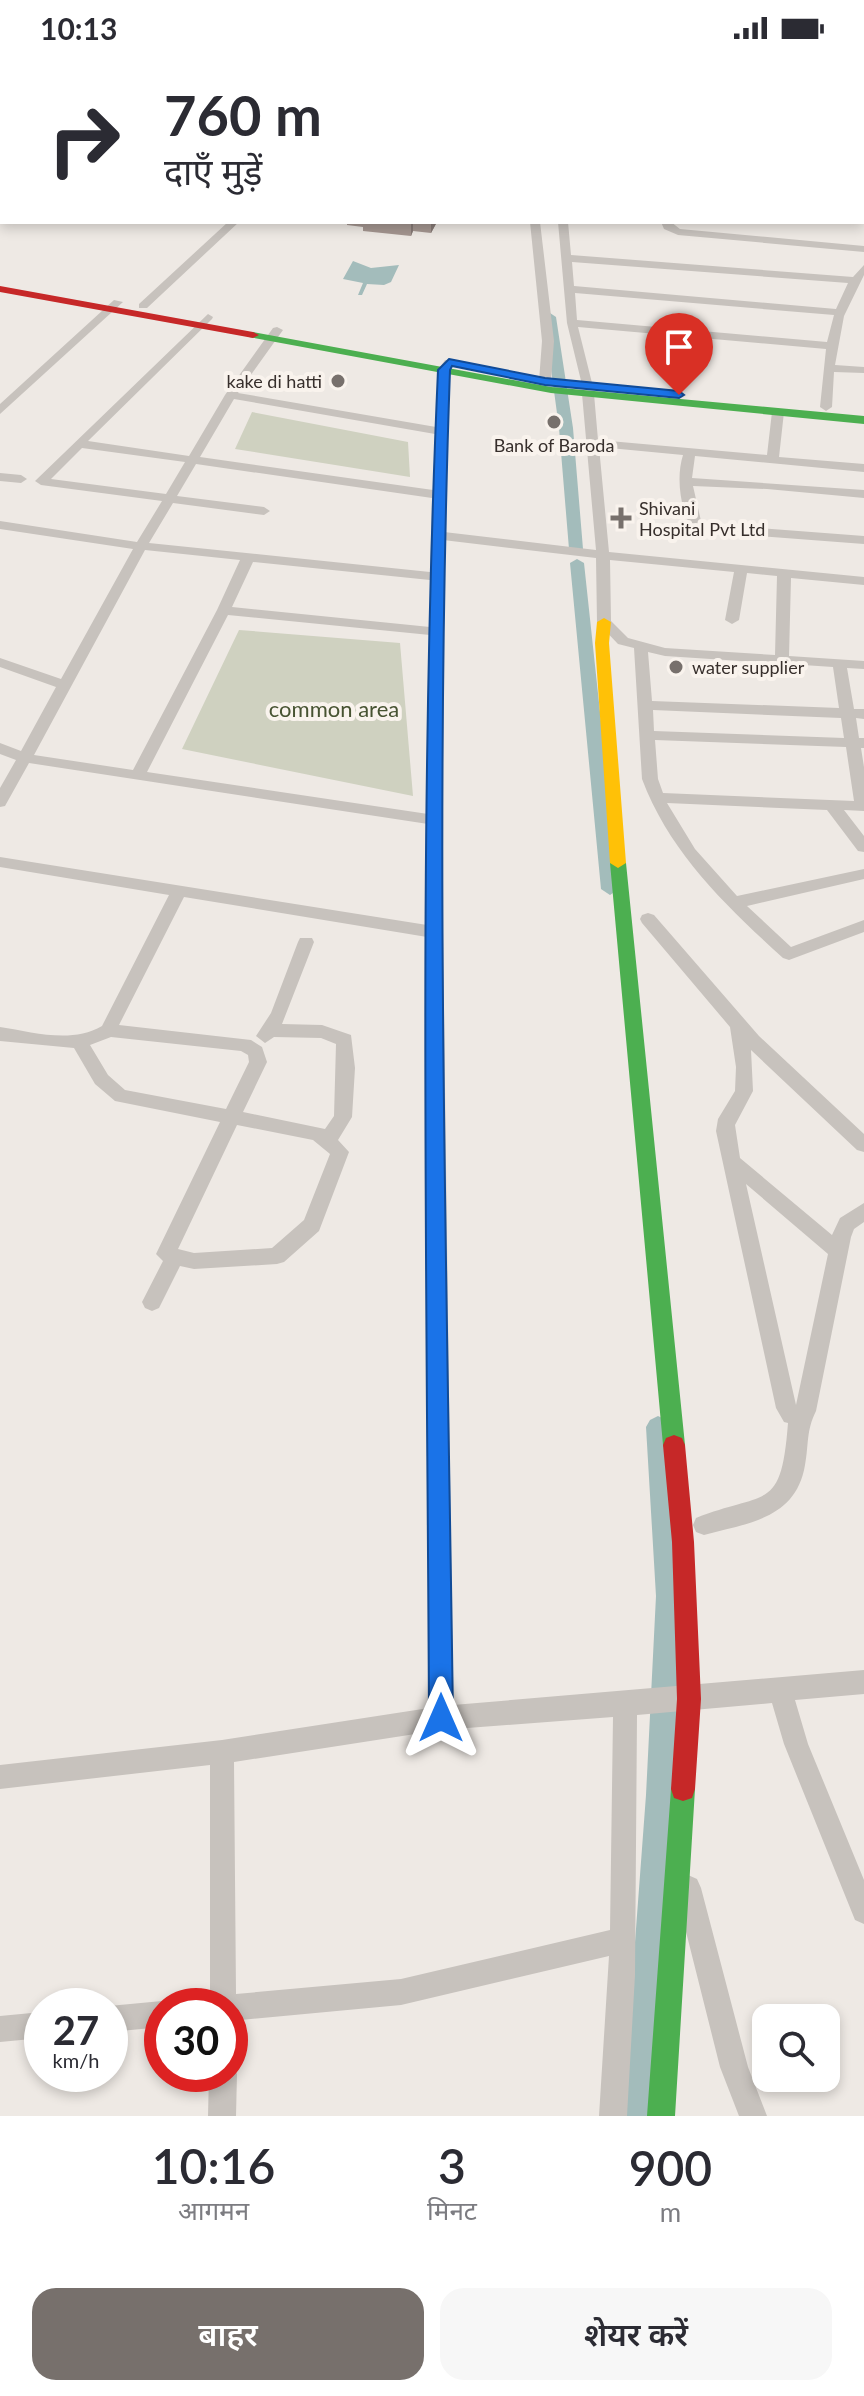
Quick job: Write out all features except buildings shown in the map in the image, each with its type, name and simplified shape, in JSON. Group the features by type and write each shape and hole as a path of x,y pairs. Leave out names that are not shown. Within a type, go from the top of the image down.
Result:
{"main road":[{"path":"0,281 204,322 579,390 864,420"},
{"path":"0,289 114,305 143,306 204,322"},
{"path":"579,390 864,411"},
{"path":"604,622 602,643 617,856 683,1528 681,1848 664,2038 661,2116"}],"street":[{"path":"143,306 232,224"},
{"path":"535,224 548,341 549,384"},
{"path":"563,224 579,390 593,443 603,555 604,622 613,634 641,648 864,665"},
{"path":"667,224 678,232 864,249"},
{"path":"566,258 854,280"},
{"path":"826,407 831,346 839,312 854,280 864,268"},
{"path":"568,289 839,312"},
{"path":"0,410 114,305"},
{"path":"204,322 41,481 264,511"},
{"path":"572,323 831,346"},
{"path":"0,802 168,500 231,395 275,334"},
{"path":"441,1718 435,932 437,535 446,366"},
{"path":"829,368 864,370"},
{"path":"0,389 20,393"},
{"path":"231,395 442,432"},
{"path":"773,458 778,412"},
{"path":"593,443 864,468"},
{"path":"82,444 438,495"},
{"path":"690,453 685,464 689,515 696,524 706,528 864,540"},
{"path":"0,477 21,479"},
{"path":"688,482 864,494"},
{"path":"0,525 141,546 439,577"},
{"path":"437,535 864,581"},
{"path":"138,775 224,610 248,557"},
{"path":"732,620 741,570"},
{"path":"782,660 784,574"},
{"path":"224,610 438,632"},
{"path":"641,648 650,779 656,798 707,876 789,954 864,926"},
{"path":"0,662 65,685"},
{"path":"656,798 863,806 856,713 839,663"},
{"path":"644,705 856,713"},
{"path":"646,735 858,743"},
{"path":"0,748 24,758 436,820"},
{"path":"831,804 864,847"},
{"path":"0,862 435,932"},
{"path":"733,903 864,874"},
{"path":"0,1034 80,1042 95,1040 108,1030 179,891"},
{"path":"648,919 739,1025 864,1145"},
{"path":"251,1049 270,1030 306,942"},
{"path":"739,1025 745,1088 742,1098 725,1121 786,1408 791,1415 799,1416 805,1411 838,1251 847,1224 864,1211"},
{"path":"80,1042 100,1080 109,1090 121,1096 231,1117 318,1134 340,1152 312,1225 277,1256 194,1261 166,1254 231,1117 258,1062 256,1052 108,1030"},
{"path":"270,1030 322,1032 345,1040 343,1117 327,1142"},
{"path":"734,1163 838,1251"},
{"path":"152,1302 175,1257"},
{"path":"704,1525 760,1509 778,1501 790,1489 796,1470 799,1416"},
{"path":"0,1777 222,1752 441,1718 684,1700 864,1682"},
{"path":"780,1690 796,1744 864,1911"},
{"path":"613,2116 623,1940 625,1704"},
{"path":"222,1752 223,1988"},
{"path":"681,1848 692,1913 734,2067 753,2116"},
{"path":"248,2006 401,1992 623,1940"},
{"path":"0,2029 24,2027"},
{"path":"222,2116 223,2092"}],"green space":[{"path":"252,412 408,442 410,477 235,449"},
{"name":"common area","path":"239,630 400,643 413,796 182,749"}],"water":[{"path":"353,261 371,268 399,265 391,282 384,285 367,284 362,295 358,295 363,283 343,279"}],"waterway":[{"path":"550,317 566,428 576,549"},
{"path":"577,563 610,889"},
{"path":"637,2116 660,1795 669,1596 658,1427"}],"traffic: fast":[{"path":"253,335 551,390 864,420"},
{"path":"618,863 674,1445"},
{"path":"661,2116 683,1789"}],"traffic: slow":[{"path":"604,622 602,643 618,863"}],"traffic: jam":[{"path":"0,289 253,335"},
{"path":"674,1445 683,1542 689,1699 683,1789"}],"place":[{"name":"kake di hatti","path":"338,381"},
{"name":"Bank of Baroda","path":"554,422"},
{"name":"Shivani Hospital Pvt Ltd","path":"621,518"},
{"name":"water supplier","path":"676,667"}],"route":[{"path":"441,1718 435,932 437,535 444,370 449,362 545,381 679,395"}]}
